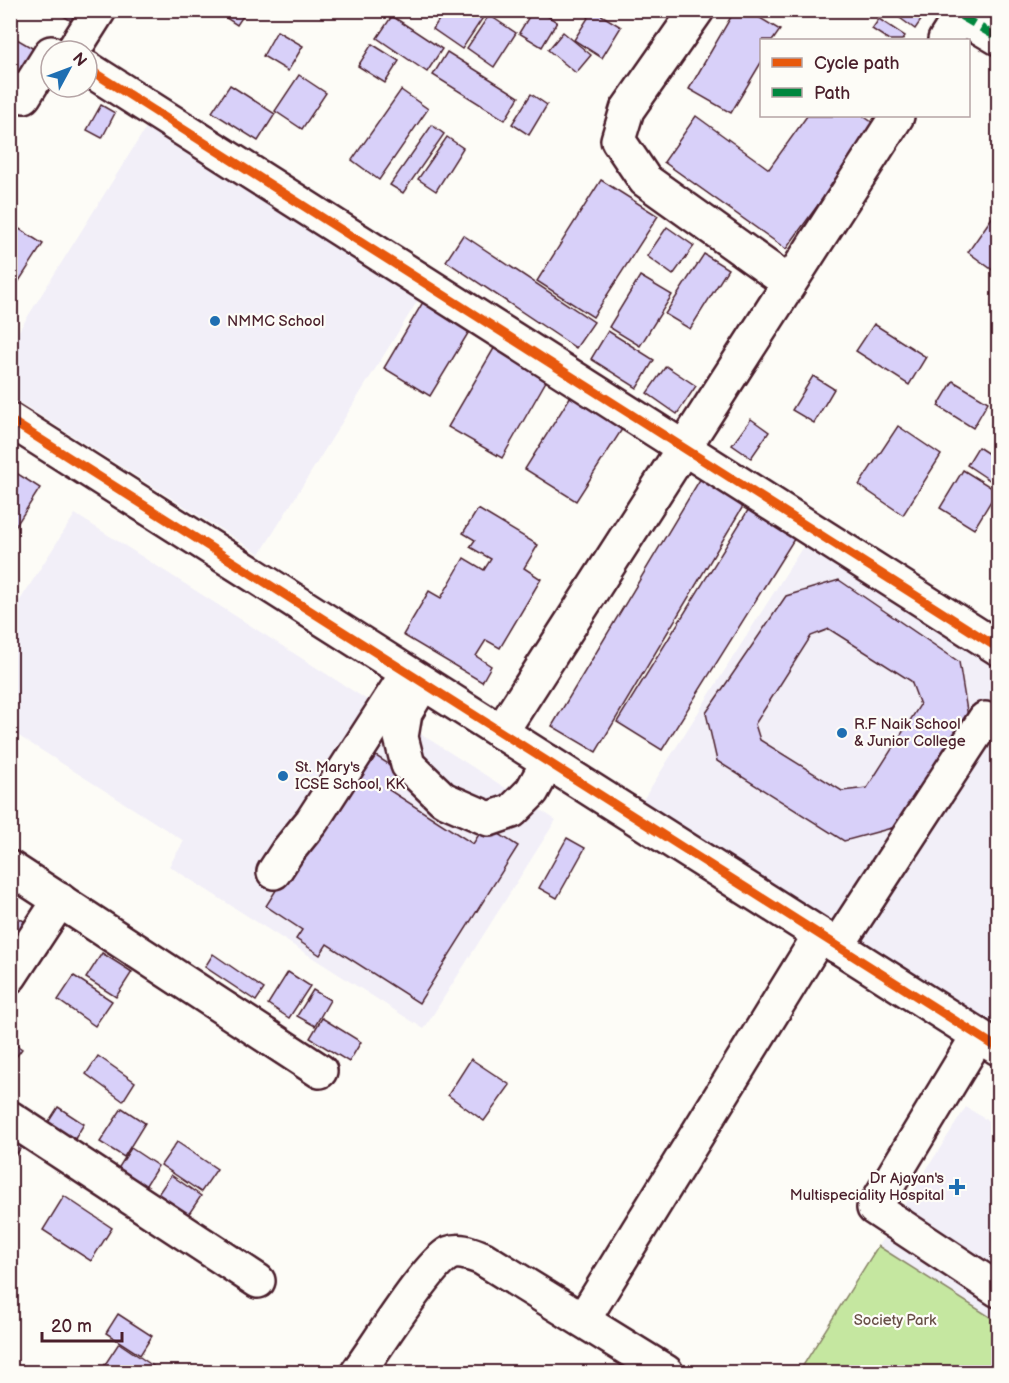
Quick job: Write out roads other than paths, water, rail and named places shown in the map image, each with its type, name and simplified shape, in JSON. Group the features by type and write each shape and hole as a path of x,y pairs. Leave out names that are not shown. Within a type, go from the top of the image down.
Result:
{"street":[{"path":"81,39 99,10"},
{"path":"697,10 627,110 618,140 645,180 789,283"},
{"path":"957,22 999,38"},
{"path":"15,100 39,69"},
{"path":"99,76 999,648"},
{"path":"501,732 896,117"},
{"path":"10,420 988,1042 874,1208 999,1290"},
{"path":"415,678 401,737 408,765 443,799 489,819 512,811 532,791 548,762"},
{"path":"273,872 415,678"},
{"path":"583,1320 829,940 986,719"},
{"path":"10,868 320,1071"},
{"path":"10,976 60,900"},
{"path":"10,1118 258,1281"},
{"path":"358,1372 433,1266 450,1253 465,1251 482,1258 666,1372"}],"place":[{"name":"NMMC School","path":"215,321"},
{"name":"R.F Naik School & Junior College","path":"842,733"},
{"name":"St. Mary's ICSE School, KK","path":"283,776"},
{"name":"Dr Ajayan's Multispeciality Hospital","path":"957,1187"}],"park label":[{"name":"Society Park","path":"895,1320"}]}
